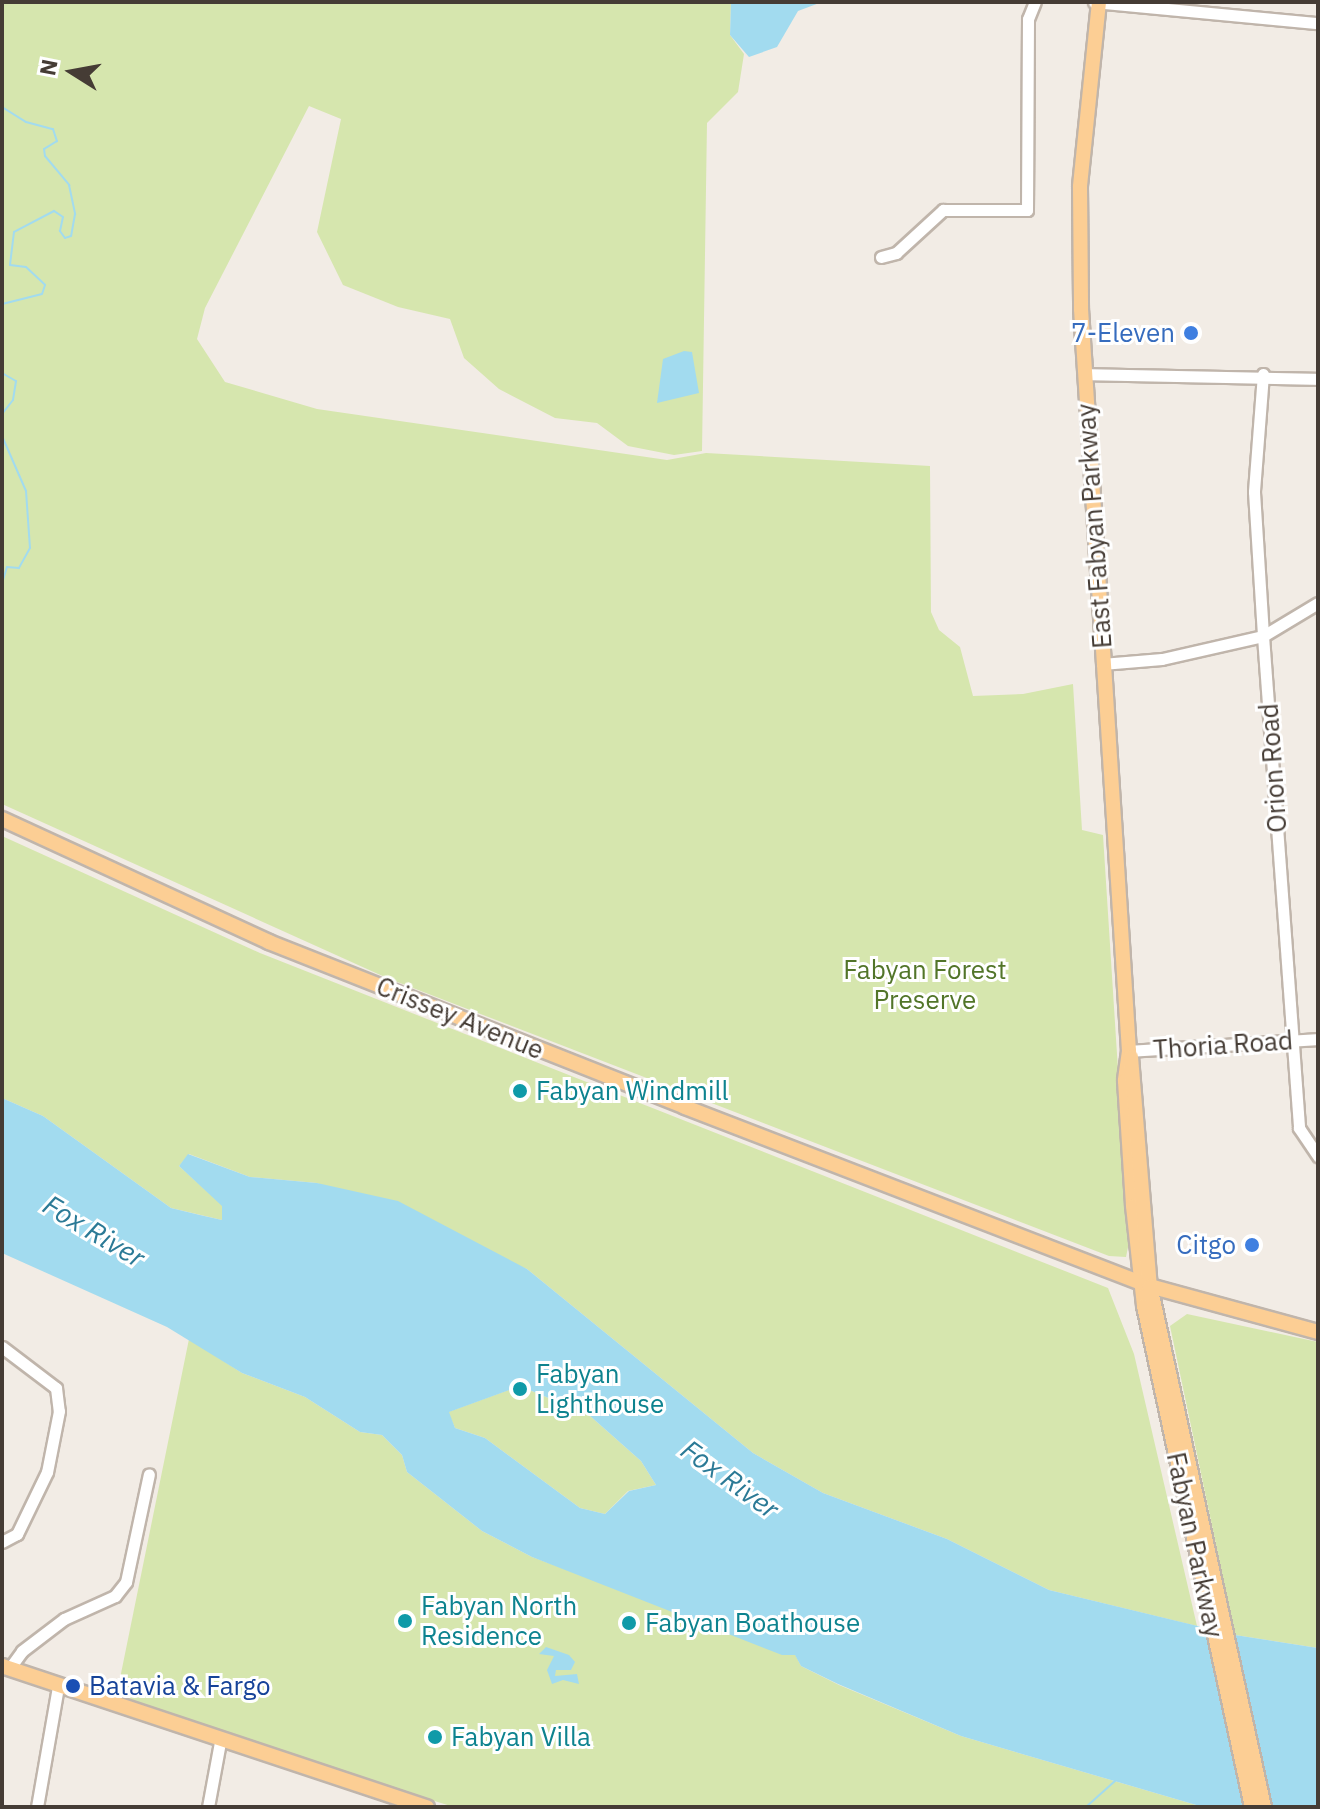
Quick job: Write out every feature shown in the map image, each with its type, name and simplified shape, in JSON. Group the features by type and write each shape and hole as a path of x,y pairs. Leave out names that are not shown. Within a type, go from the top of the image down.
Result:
{"main road":[{"name":"East Fabyan Parkway","path":"1097,2 1080,187 1084,374 1129,1051 1137,1087 1145,1284"},
{"name":"Crissey Avenue","path":"2,819 269,942 1145,1284 1318,1332"},
{"name":"Fabyan Parkway","path":"1145,1284 1252,1807"},
{"name":"Fabyan Parkway","path":"1173,1421 1264,1807"},
{"path":"6,1667 220,1742 427,1807"}],"street":[{"path":"881,257 896,253 943,210 1027,210 1028,19 1035,2"},
{"path":"1097,2 1318,23"},
{"path":"1084,374 1263,374 1318,379"},
{"name":"Orion Road","path":"1263,374 1254,492 1263,636 1299,1128 1318,1156"},
{"path":"1102,664 1263,636 1318,603"},
{"name":"Thoria Road","path":"1129,1051 1318,1039"},
{"path":"2,1347 56,1388 59,1411 47,1472 17,1534 2,1542"},
{"path":"6,1667 64,1619 115,1596 126,1582 149,1474"},
{"path":"37,1807 58,1687"},
{"path":"208,1807 220,1742"}],"green space":[{"name":"Fabyan Forest Preserve","path":"2,2 731,2 730,35 744,54 738,92 707,123 702,451 674,455 628,446 597,423 555,418 499,389 464,358 450,319 398,307 343,285 317,232 341,119 309,106 205,308 197,339 225,382 317,409 667,460 706,453 930,466 931,612 939,630 960,647 973,696 1023,694 1073,684 1082,830 1103,835 1129,1242 1126,1257 1109,1256 387,978 2,804"},
{"path":"2,836 260,953 1108,1288 1134,1354 1197,1626 1049,1590 947,1539 823,1493 753,1453 527,1269 317,1183 250,1177 189,1154 179,1166 222,1205 222,1220 171,1208 43,1116 2,1098"},
{"path":"1187,1314 1318,1342 1318,1648 1235,1635 1170,1326"},
{"path":"189,1339 242,1373 305,1397 360,1432 382,1435 402,1455 407,1472 482,1531 532,1557 795,1654 801,1666 839,1685 961,1736 1203,1807 454,1807 115,1703"},
{"path":"520,1386 589,1415 641,1461 656,1485 628,1491 605,1514 580,1508 485,1438 455,1428 448,1412"}],"water":[{"path":"731,2 822,2 798,11 777,47 749,57 730,35"},
{"path":"684,351 692,352 699,393 657,403 663,359"},
{"name":"Fox River","path":"2,1098 43,1116 171,1208 222,1220 222,1206 179,1166 188,1154 250,1177 317,1183 398,1201 527,1269 753,1453 823,1493 947,1539 1049,1590 1235,1635 1318,1648 1318,1807 1203,1807 961,1736 801,1666 795,1655 782,1655 532,1557 482,1531 407,1472 402,1455 382,1435 360,1432 305,1397 242,1373 167,1327 2,1253","holes":["520,1386 589,1415 641,1461 656,1485 629,1491 605,1514 580,1508 485,1438 455,1428 449,1412"]},
{"path":"546,1647 569,1655 575,1662 571,1670 556,1670 555,1676 577,1674 579,1684 563,1680 552,1684 547,1670 554,1656 539,1654"}],"waterway":[{"path":"2,107 26,122 53,129 57,141 44,149 45,156 69,185 75,214 71,236 65,238 60,231 63,217 54,211 14,232 10,265 26,267 45,285 42,294 2,304"},
{"path":"2,373 16,381 13,400 2,414"},
{"path":"2,436 26,491 30,548 19,568 7,567 2,583"},
{"path":"1086,1807 1115,1781"}],"place":[{"name":"7-Eleven","path":"1191,333"},
{"name":"Fabyan Windmill","path":"520,1091"},
{"name":"Citgo","path":"1252,1245"},
{"name":"Fabyan Lighthouse","path":"520,1389"},
{"name":"Fabyan North Residence","path":"405,1621"},
{"name":"Fabyan Boathouse","path":"629,1623"},
{"name":"Batavia & Fargo","path":"73,1686"},
{"name":"Fabyan Villa","path":"435,1737"}]}
